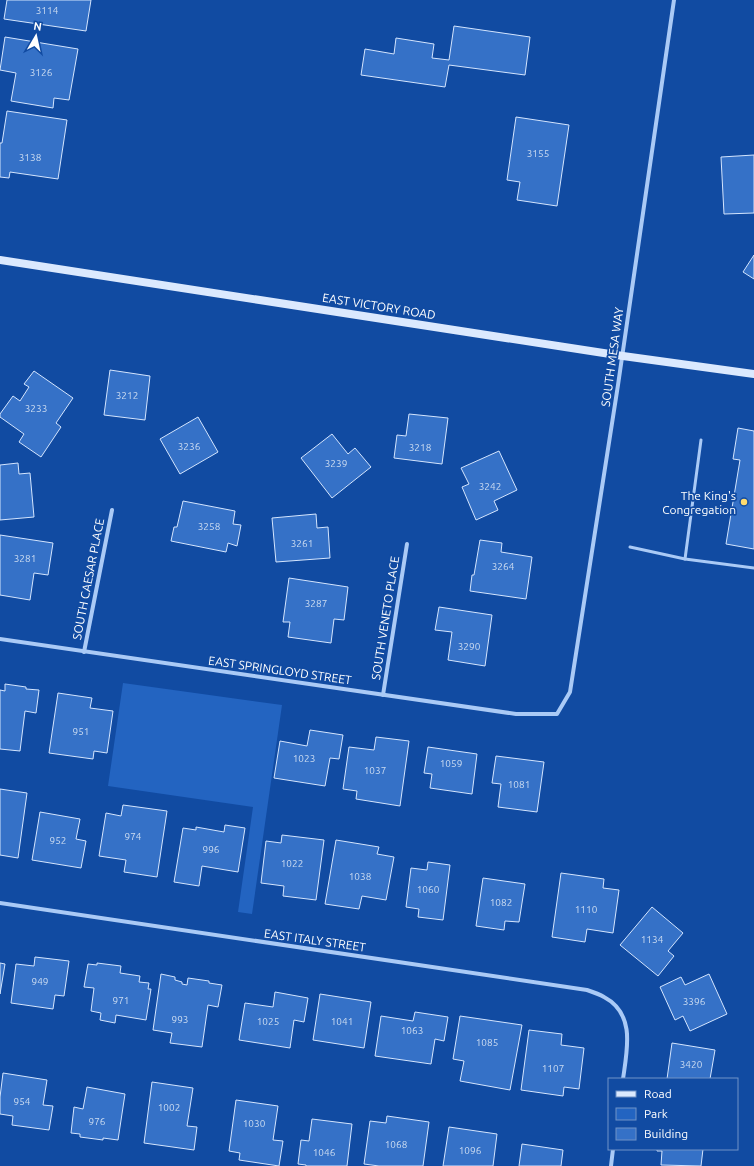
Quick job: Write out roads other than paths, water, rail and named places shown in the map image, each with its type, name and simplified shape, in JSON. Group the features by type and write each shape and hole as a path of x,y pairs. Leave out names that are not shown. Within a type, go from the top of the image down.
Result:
{"main road":[{"name":"EAST VICTORY ROAD","path":"0,260 623,356 754,374"}],"street":[{"name":"SOUTH MESA WAY","path":"557,714 570,692 623,356 674,0"},
{"name":"SOUTH CAESAR PLACE","path":"84,652 112,510"},
{"name":"SOUTH VENETO PLACE","path":"383,695 407,544"},
{"name":"EAST SPRINGLOYD STREET","path":"0,639 516,714 557,714"},
{"name":"EAST ITALY STREET","path":"0,904 587,990 606,998 620,1010 627,1026 628,1045 623,1078"},
{"path":"611,1166 613,1150"}],"lane":[{"path":"685,559 701,440"},
{"path":"630,547 685,559 754,568"}],"place":[{"name":"The King's Congregation","path":"744,502"}]}
